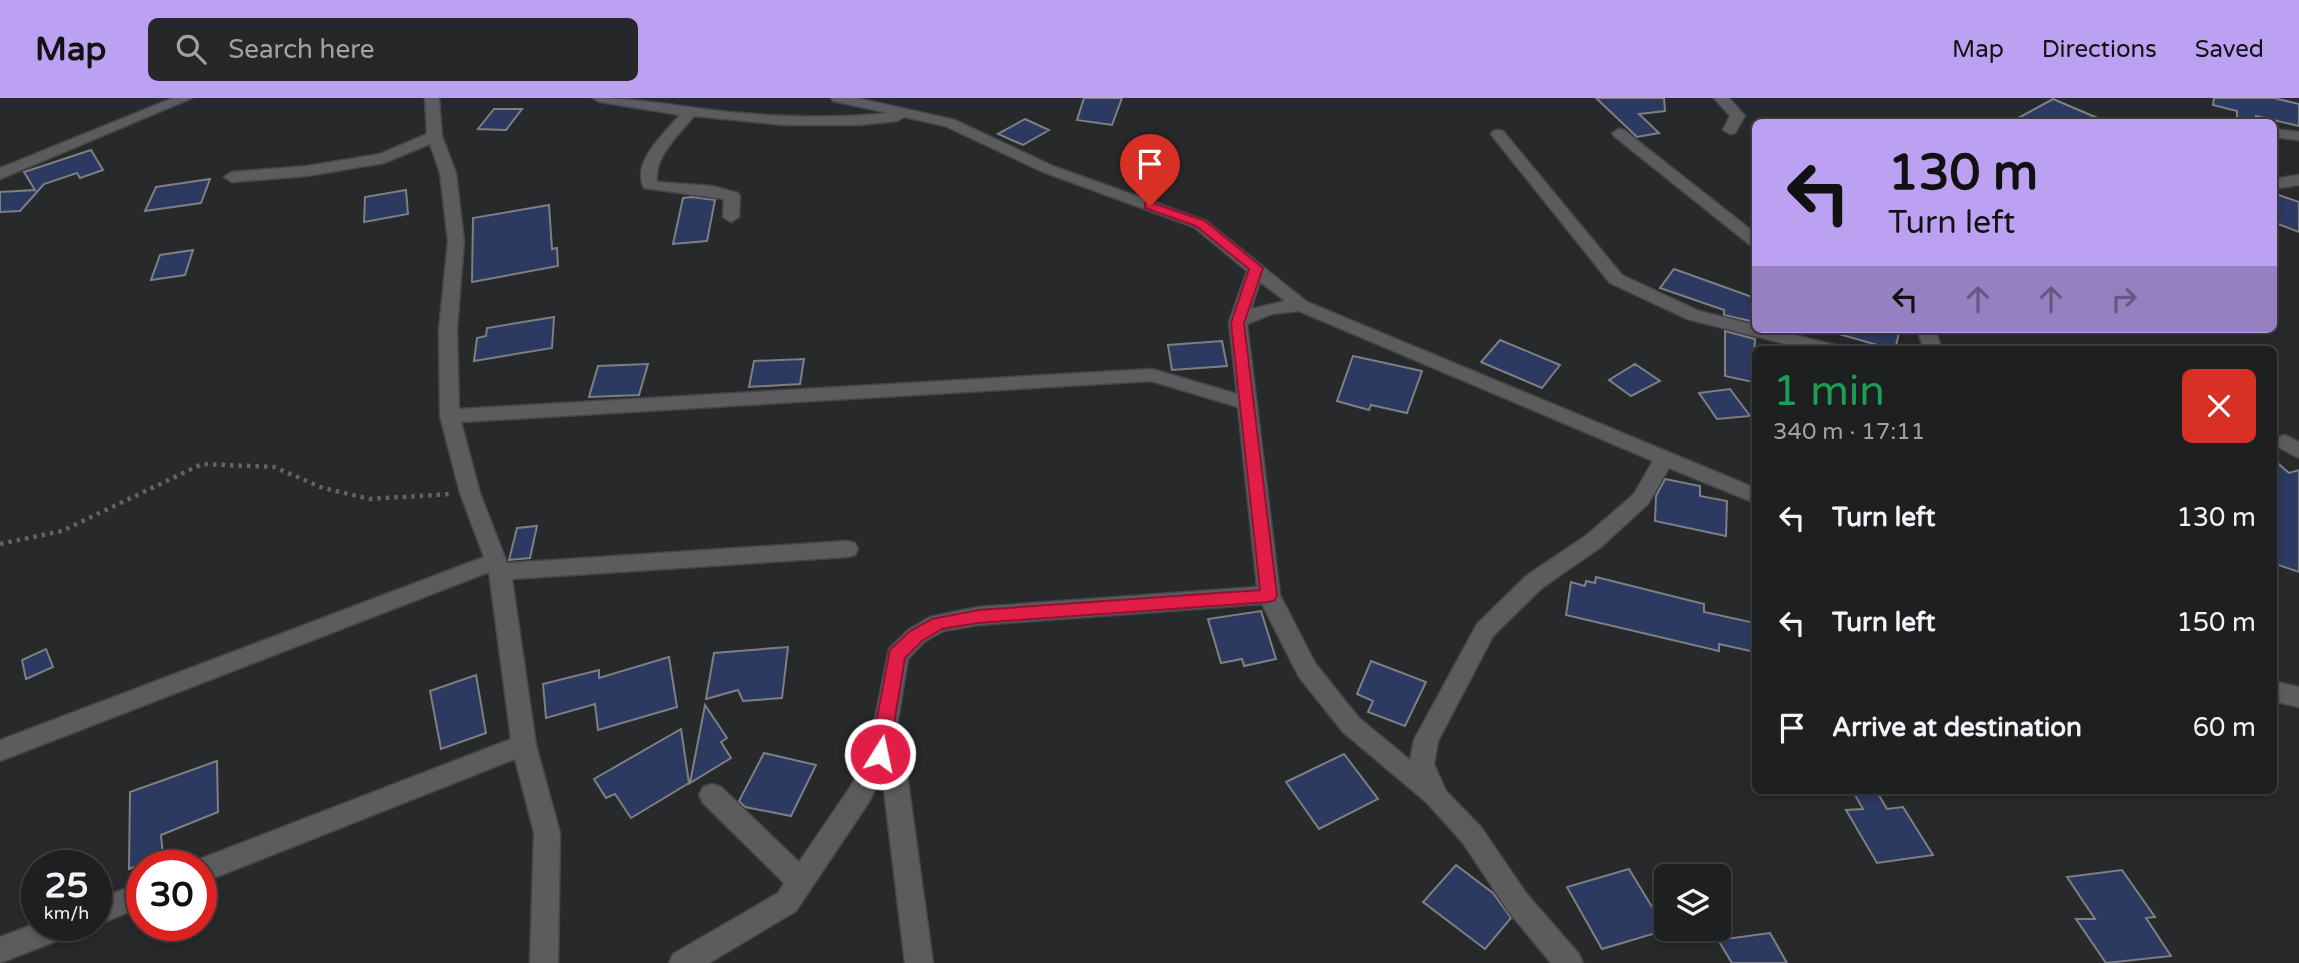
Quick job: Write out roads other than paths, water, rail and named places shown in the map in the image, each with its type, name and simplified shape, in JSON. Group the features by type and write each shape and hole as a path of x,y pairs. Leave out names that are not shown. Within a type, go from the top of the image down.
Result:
{"street":[{"path":"0,174 185,98"},
{"path":"432,98 435,136 448,173 456,241 448,330 450,416 470,493 497,566 524,745 547,833 544,963"},
{"path":"600,98 715,116 861,121 906,116"},
{"path":"838,98 885,107 906,116 950,123 1048,169 1200,224 1301,306 1752,495"},
{"path":"1721,98 1738,116 1730,130"},
{"path":"690,112 659,151 648,170 650,185 707,189 732,196 731,217"},
{"path":"1619,132 1752,239"},
{"path":"2277,133 2299,136"},
{"path":"1498,134 1616,279 1693,314 1752,329"},
{"path":"232,177 307,171 384,158 435,136"},
{"path":"2277,183 2299,180"},
{"path":"1256,268 1238,323 1269,595 1307,670 1351,725 1437,798 1472,835 1517,902 1569,963"},
{"path":"1238,323 1258,311 1275,306 1301,306"},
{"path":"1767,333 1817,346"},
{"path":"450,416 1152,375 1247,403"},
{"path":"1437,798 1422,764 1426,740 1485,630 1534,582 1594,541 1641,499 1664,459"},
{"path":"0,751 497,566 847,549"},
{"path":"683,963 787,902 860,794 880,754 897,655 916,636 938,623 978,616 1269,595"},
{"path":"2277,692 2299,697"},
{"path":"217,865 524,745"},
{"path":"880,754 894,767 919,963"},
{"path":"712,795 801,882"},
{"path":"0,950 23,941"}]}
